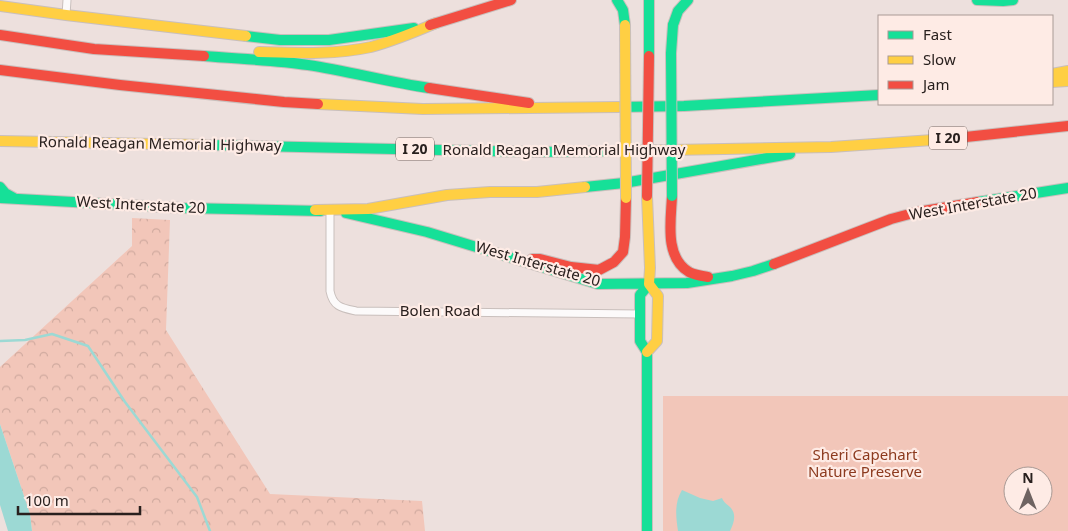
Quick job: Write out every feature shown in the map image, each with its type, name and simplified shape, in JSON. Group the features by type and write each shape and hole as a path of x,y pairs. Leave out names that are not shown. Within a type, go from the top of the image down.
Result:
{"main road":[{"path":"184,55 246,52 306,53 360,49 385,43 436,23 510,0"},
{"path":"511,258 540,259 571,267 599,270 614,262 623,252 626,198 625,24 623,10 617,0"},
{"path":"647,531 647,352 640,341 640,295 649,284 650,268 648,196 649,0"},
{"path":"688,0 682,4 676,14 673,25 671,53 671,241 672,250 678,263 689,272 714,279"},
{"path":"977,0 1013,0"},
{"path":"0,6 280,40 329,40 390,32 436,23"},
{"path":"0,35 94,48 253,59 308,65 397,84 563,108"},
{"path":"0,70 284,102 423,109 684,106 878,95"},
{"path":"1053,74 1068,71"},
{"path":"1053,82 1068,81"},
{"name":"Ronald Reagan Memorial Highway","path":"0,141 539,152 632,151 831,147 957,138 1067,126"},
{"path":"315,210 368,210 447,195 490,192 536,192 624,183 831,147"},
{"path":"0,187 5,193 14,198"},
{"name":"West Interstate 20","path":"0,198 183,208 315,210 370,218 427,232 598,284 649,284 687,283 753,271 891,219 917,212 938,207 1068,188"},
{"path":"647,352 657,342 658,296 649,284"}],"street":[{"path":"66,15 67,0"},
{"name":"Bolen Road","path":"330,212 330,291 332,298 340,307 356,310 640,314"}],"green space":[{"path":"132,218 170,220 166,330 270,494 422,501 425,531 32,531 30,514 0,424 0,367 132,246"},
{"name":"Sheri Capehart Nature Preserve","path":"663,396 1068,396 1068,531 663,531"}],"water":[{"path":"0,424 30,514 32,531 8,531 0,505"},
{"path":"682,490 700,498 713,501 722,498 734,513 734,522 730,531 678,531 676,515 679,495"}],"waterway":[{"path":"0,341 25,340 52,334 88,346 125,402 197,497 210,531"}],"traffic: fast":[{"path":"617,0 623,10 625,25"},
{"path":"649,0 649,56"},
{"path":"673,25 678,11 688,0"},
{"path":"977,0 1013,0"},
{"path":"672,196 671,53 673,25"},
{"path":"246,36 280,40 329,40 414,28"},
{"path":"204,56 308,65 429,88"},
{"path":"619,107 684,106 878,95"},
{"path":"209,145 539,152 617,151"},
{"path":"585,187 624,183 790,154"},
{"path":"0,187 5,193 14,198"},
{"path":"978,202 1068,188"},
{"path":"0,198 183,208 321,211"},
{"path":"346,213 427,232 598,284 687,283 732,276 774,264"},
{"path":"647,531 647,352 640,341 640,295 649,284"}],"traffic: slow":[{"path":"0,6 246,36"},
{"path":"259,52 315,53 357,50 387,42 436,23"},
{"path":"625,25 626,198"},
{"path":"1053,74 1068,71"},
{"path":"1053,82 1068,81"},
{"path":"318,104 423,109 619,107"},
{"path":"617,151 831,147 947,139"},
{"path":"0,141 209,145"},
{"path":"315,210 368,209 447,195 490,192 537,192 585,187"},
{"path":"647,196 649,284"},
{"path":"647,352 657,341 658,296 649,284"}],"traffic: jam":[{"path":"430,25 511,0"},
{"path":"0,35 94,49 204,56"},
{"path":"647,196 649,56"},
{"path":"0,70 120,85 318,104"},
{"path":"429,88 529,103"},
{"path":"947,139 1068,126"},
{"path":"672,196 670,227 672,248 681,265 689,272 708,277"},
{"path":"532,259 540,259 571,267 599,270 614,262 623,252 626,198"},
{"path":"774,264 891,219 917,212 978,202"}]}
